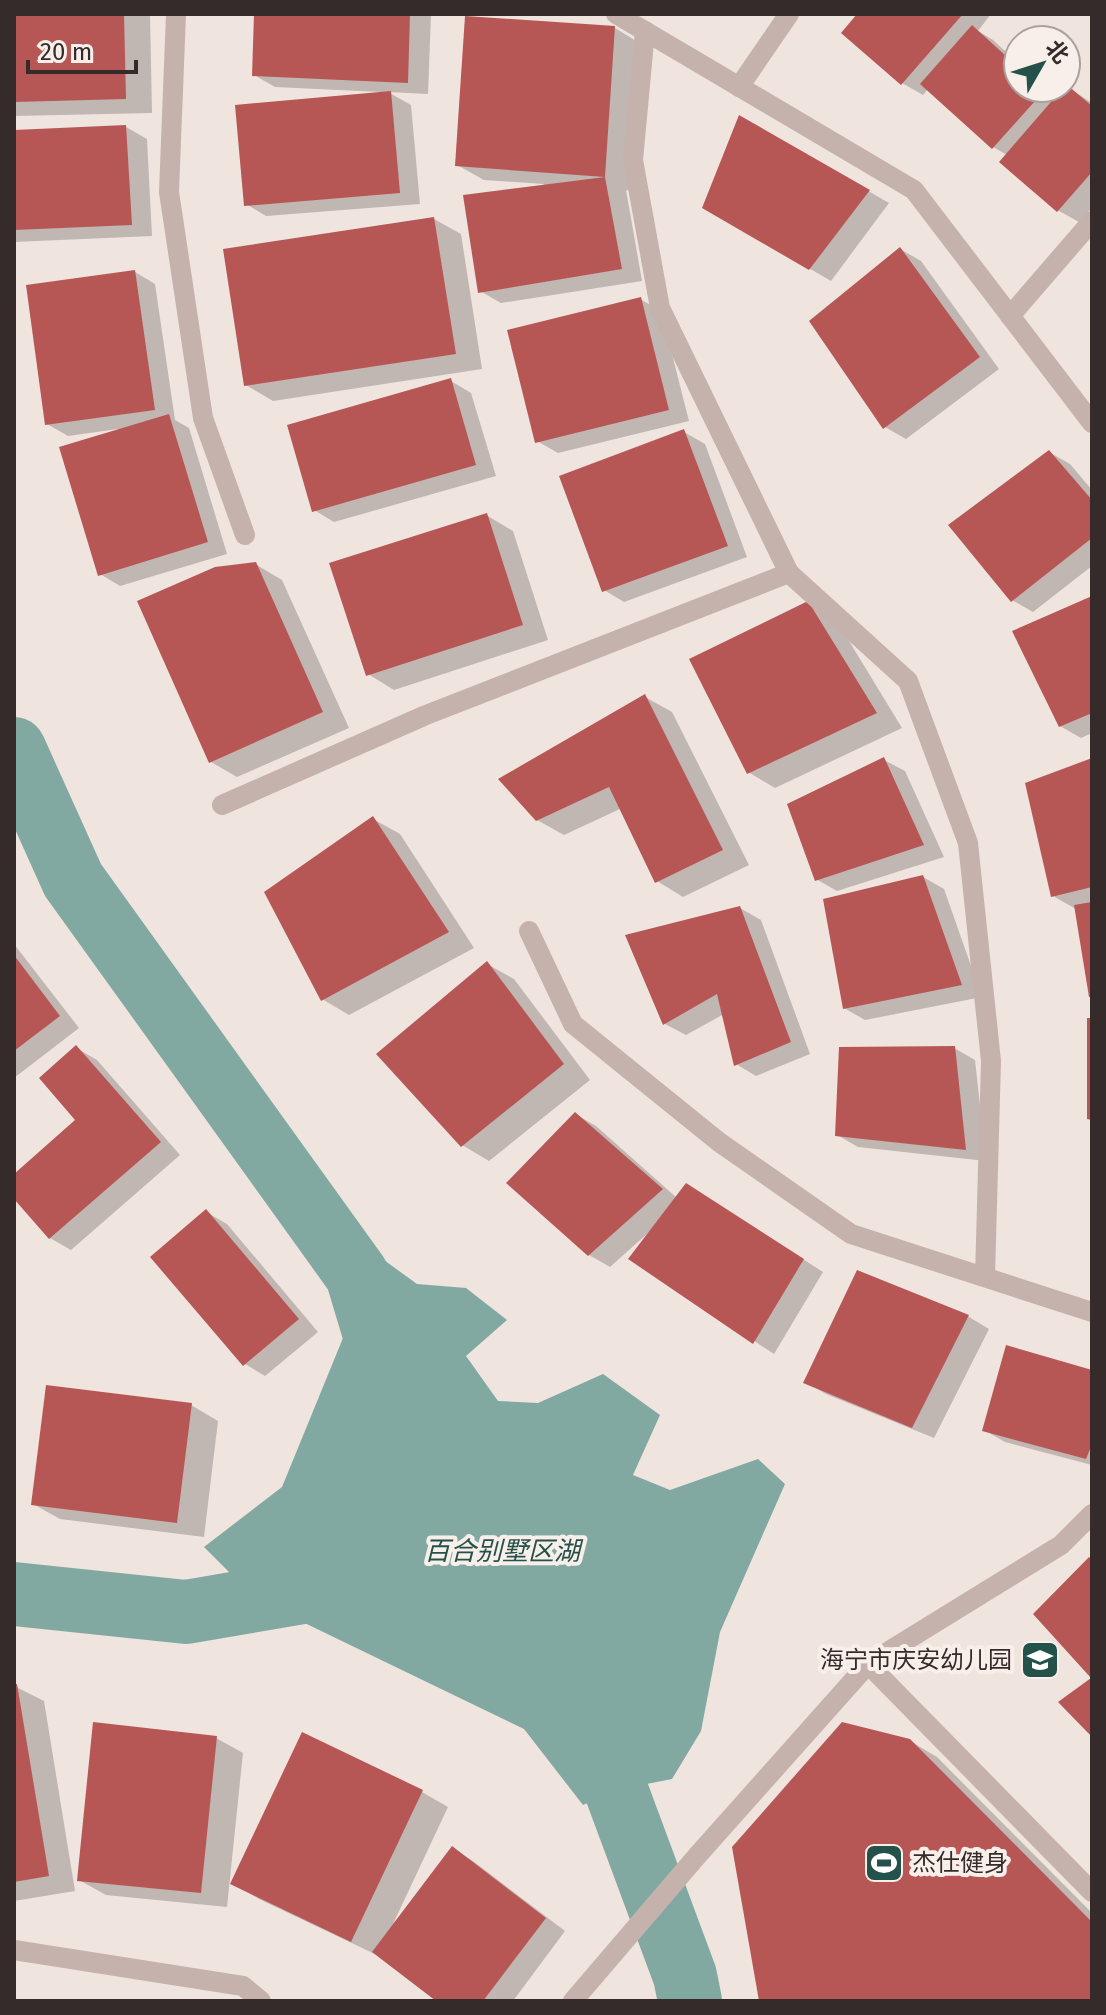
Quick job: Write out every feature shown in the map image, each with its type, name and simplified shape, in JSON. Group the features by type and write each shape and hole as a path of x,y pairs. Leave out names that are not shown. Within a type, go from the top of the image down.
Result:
{"street":[{"path":"176,14 169,192 203,418 245,535"},
{"path":"616,14 914,190 1092,423"},
{"path":"739,87 789,14"},
{"path":"645,31 633,160 660,308 789,573 908,681 968,843 991,1061 985,1277"},
{"path":"1010,316 1092,221"},
{"path":"222,805 426,715 789,573"},
{"path":"529,931 573,1024 719,1142 851,1234 1092,1312"},
{"path":"573,2001 868,1664 1061,1545 1092,1514"},
{"path":"868,1664 1092,1892"},
{"path":"14,1950 243,1986 261,2001"}],"water":[{"name":"百合别墅区湖","path":"377,1255 417,1284 466,1288 507,1320 466,1356 498,1401 538,1403 603,1374 660,1415 633,1475 670,1490 758,1459 785,1484 720,1632 701,1731 672,1779 616,1790 583,1805 524,1729 257,1600 204,1547 282,1487"}],"building":[{"path":"14,14 124,14 126,99 14,102"},
{"path":"254,14 410,14 408,83 252,76"},
{"path":"857,14 963,14 901,85 841,33"},
{"path":"465,16 615,26 605,177 455,166"},
{"path":"972,25 1002,52 1002,104 1032,104 992,149 920,84"},
{"path":"391,91 400,193 244,206 235,105"},
{"path":"1082,98 1092,106 1092,172 1057,212 999,162 1049,104 1082,104"},
{"path":"739,115 870,190 809,270 702,208"},
{"path":"126,125 132,225 14,230 14,130"},
{"path":"605,177 622,269 478,293 463,195"},
{"path":"434,217 456,354 244,386 223,249"},
{"path":"900,247 980,357 883,429 809,321"},
{"path":"135,270 155,410 45,425 26,285"},
{"path":"641,297 669,410 535,443 507,330"},
{"path":"451,378 476,465 312,512 287,425"},
{"path":"169,414 208,542 98,576 59,447"},
{"path":"684,429 728,546 602,592 559,476"},
{"path":"1049,450 1092,500 1092,538 1011,602 948,525"},
{"path":"487,513 523,625 366,676 329,563"},
{"path":"256,562 323,712 209,763 137,601 215,567"},
{"path":"1092,596 1092,713 1059,727 1012,631"},
{"path":"808,601 877,713 747,774 689,659"},
{"path":"645,694 723,850 655,883 609,787 536,821 498,779"},
{"path":"884,757 924,845 815,881 787,804"},
{"path":"1092,758 1092,887 1051,897 1025,783"},
{"path":"373,816 449,932 321,1001 264,892"},
{"path":"923,875 962,985 843,1009 823,899"},
{"path":"1092,902 1092,997 1089,997 1074,905"},
{"path":"740,906 791,1042 734,1066 717,994 663,1025 625,935"},
{"path":"14,955 60,1016 14,1051"},
{"path":"487,961 564,1064 461,1147 376,1054"},
{"path":"1087,1018 1092,1018 1092,1120 1087,1119"},
{"path":"76,1045 161,1142 49,1239 14,1199 14,1174 75,1120 39,1078"},
{"path":"955,1046 966,1150 835,1136 839,1047"},
{"path":"575,1112 663,1189 588,1256 506,1183"},
{"path":"686,1183 804,1259 753,1344 628,1259"},
{"path":"206,1209 299,1319 243,1366 150,1257"},
{"path":"857,1270 969,1315 912,1428 803,1383"},
{"path":"1006,1345 1092,1370 1092,1444 1086,1459 982,1431"},
{"path":"46,1385 192,1403 177,1523 31,1505"},
{"path":"1089,1557 1092,1559 1092,1737 1058,1702 1091,1678 1033,1614"},
{"path":"14,1684 17,1684 49,1876 14,1882"},
{"path":"93,1722 217,1736 201,1893 77,1881"},
{"name":"杰仕健身","path":"842,1722 910,1739 1092,1922 1092,2001 759,2001 732,1847"},
{"path":"302,1732 423,1790 351,1942 230,1884"},
{"path":"452,1846 546,1918 483,2001 436,2001 372,1952"}],"waterway":[{"path":"14,749 73,880 357,1275 388,1378"},
{"path":"14,1594 186,1612 344,1585"},
{"path":"570,1718 616,1790 685,1976 690,2001"}],"place":[{"name":"海宁市庆安幼儿园","path":"1040,1660"},
{"name":"杰仕健身","path":"884,1863"}]}
